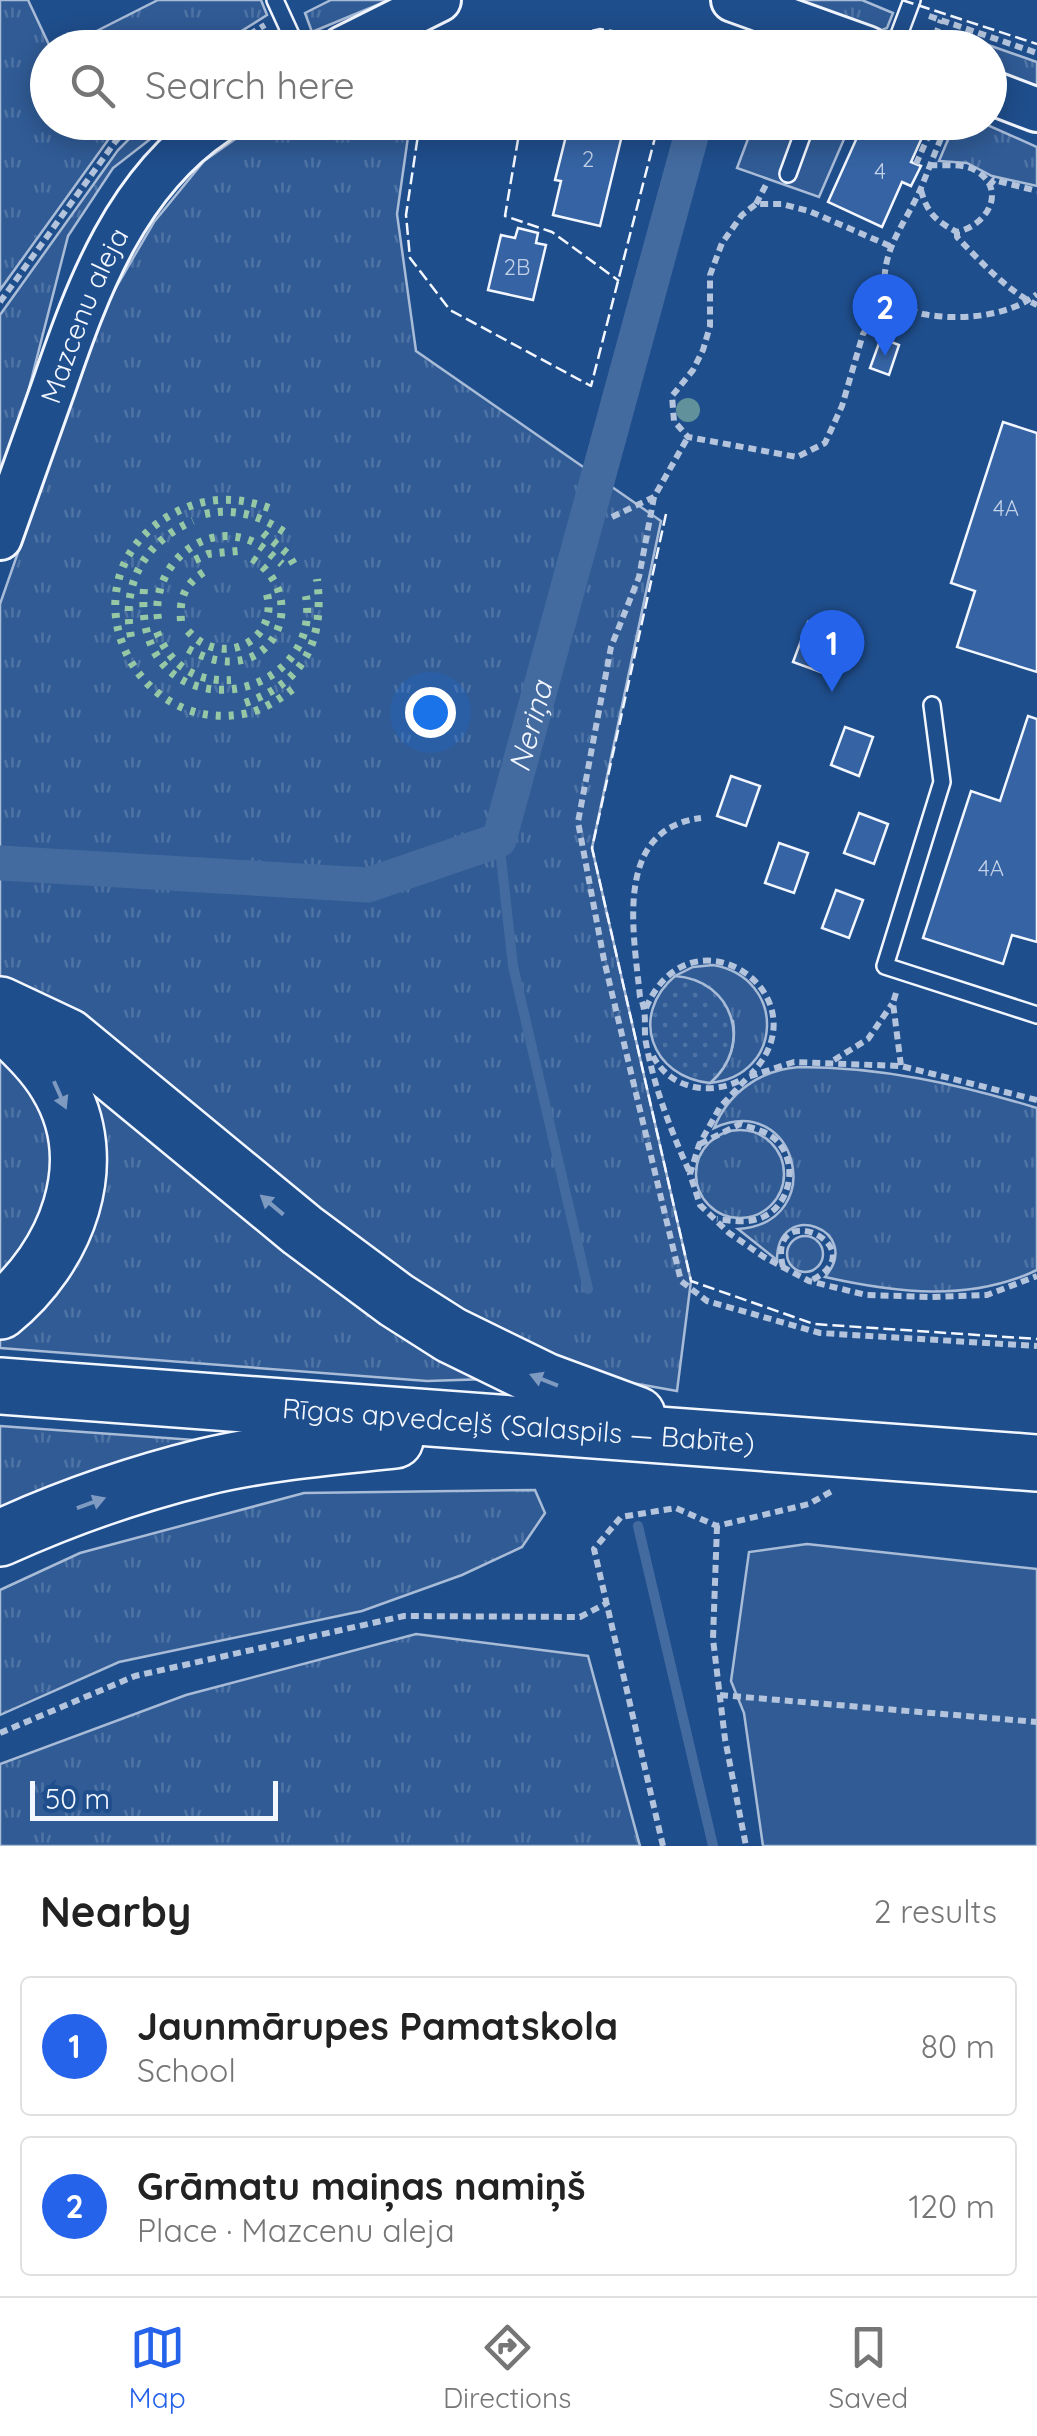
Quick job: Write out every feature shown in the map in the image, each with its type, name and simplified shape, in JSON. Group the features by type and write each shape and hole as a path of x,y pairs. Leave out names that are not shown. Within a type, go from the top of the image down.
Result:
{"highway":[{"path":"0,1005 68,1037 302,1230 451,1336 546,1381 701,1438"},
{"path":"0,1020 58,1086 78,1157 66,1227 47,1263 27,1289 0,1310"},
{"name":"Rīgas apvedceļš (Salaspils — Babīte)","path":"0,1386 1037,1463"},
{"path":"0,1538 205,1467 298,1451 522,1425"}],"main road":[{"path":"379,30 439,0"},
{"path":"734,0 811,30"},
{"path":"1007,99 1037,110"},
{"name":"Mazcenu aleja","path":"0,538 80,311 114,239 151,181 192,140"}],"lane":[{"path":"275,0 288,30"},
{"path":"901,30 910,5"},
{"path":"788,174 800,140"},
{"path":"932,705 942,782 885,966 1037,1015"}],"path":[{"path":"910,5 970,30"},
{"path":"937,30 941,20"},
{"path":"1007,43 1037,53"},
{"path":"0,302 117,140"},
{"path":"916,164 927,140"},
{"path":"890,246 809,210 782,204 756,204 742,215 722,243 710,275 710,326 703,350 672,396 674,421 688,437 797,457 825,443 842,406 863,334 886,298 882,276 890,246 940,140"},
{"path":"920,181 926,210 940,224 957,232 973,228 986,218 992,202 990,186 980,172 964,166 928,165"},
{"path":"990,186 994,180 1037,191"},
{"path":"957,232 957,237 984,264 1037,305"},
{"path":"886,298 920,314 959,316 1016,309 1037,294"},
{"path":"688,437 654,497 639,577 611,647 578,822 604,960 681,1281 707,1302 820,1333 1037,1346"},
{"path":"612,517 654,497"},
{"path":"646,1009 640,997 632,906 638,870 652,840 681,821 701,818"},
{"path":"690,1174 699,1145 720,1107 763,1061 772,1040 774,1018 767,996 754,978 735,965 713,960 691,962 670,972 655,988 646,1009 645,1039 675,1140 700,1206 730,1233 783,1268 809,1281 866,1294 986,1295 1037,1276"},
{"path":"830,1062 868,1038 892,1003 903,973"},
{"path":"892,1003 901,1066"},
{"path":"645,1039 656,1063 674,1080 698,1090 724,1088 794,1062 830,1062 901,1066 1037,1100"},
{"path":"699,1145 740,1124 766,1132 782,1148 790,1171 786,1194 766,1216 741,1222 714,1219"},
{"path":"783,1268 780,1254 784,1240 796,1231 810,1230 823,1236 831,1248 830,1263 822,1275 809,1281"},
{"path":"663,1846 594,1549 621,1518 676,1508 717,1526 808,1504 838,1487"},
{"path":"717,1526 713,1640 725,1739 746,1846"},
{"path":"0,1732 135,1676 404,1616 580,1617 608,1603"},
{"path":"720,1695 1037,1722"}],"green space":[{"path":"0,0 28,0 42,30 30,30 30,140 108,140 0,290"},
{"path":"158,0 261,0 267,15 243,30 99,30"},
{"path":"331,0 389,0 317,30 311,30 305,13"},
{"path":"798,0 862,0 893,13 887,28 872,30"},
{"path":"1007,52 1037,62 1037,94 1007,83"},
{"path":"1007,134 1037,147 1037,186 992,176 967,163 939,161 948,140 1007,140"},
{"path":"128,140 149,140 113,168 68,236 22,416 0,485 0,315"},
{"path":"234,140 408,140 397,214 416,351 661,521 592,848 691,1281 677,1391 587,1375 438,1305 61,1013 0,977 0,604 93,327 154,222 204,161"},
{"path":"713,965 737,974 754,988 764,1006 767,1026 763,1046 752,1063 734,1076 710,1083 730,1055 733,1021 675,976 693,967"},
{"path":"675,976 695,980 711,989 731,1017 731,1051 724,1068 710,1083 673,1069 653,1042 653,1008"},
{"path":"0,1048 36,1082 57,1149 42,1232 0,1282"},
{"path":"799,1067 920,1078 1037,1108 1037,1270 986,1287 959,1290 932,1292 879,1287 825,1277 834,1260 834,1246 827,1234 816,1227 790,1229 781,1241 777,1260 738,1229 767,1221 785,1205 793,1184 792,1162 782,1142 766,1127 743,1121 714,1128 728,1104 748,1085 771,1073"},
{"path":"105,1092 487,1379 427,1381 0,1348 0,1336 91,1108"},
{"path":"740,1130 765,1137 777,1149 784,1174 777,1199 765,1211 740,1218 715,1211 703,1199 696,1174 703,1149 715,1137"},
{"path":"805,1236 818,1241 823,1254 818,1267 805,1272 792,1267 787,1254 792,1241"},
{"path":"0,1426 222,1442 0,1517"},
{"path":"535,1490 545,1513 522,1547 462,1575 362,1611 119,1662 0,1715 0,1590 80,1553 304,1493"},
{"path":"416,1634 588,1656 640,1846 0,1846 0,1764 186,1695"}],"shaded area":[{"path":"748,140 844,140 819,197 737,168"},
{"path":"807,1544 1037,1569 1037,1846 763,1846 744,1713 731,1681 749,1552"}],"building":[{"path":"565,140 621,140 600,226 553,215 561,181 555,180"},
{"path":"856,140 921,140 911,162 921,166 911,186 902,182 882,227 828,202"},
{"path":"518,228 538,233 536,243 546,245 533,300 488,290 501,235 515,238"},
{"path":"881,338 899,345 889,375 870,368"},
{"path":"1003,422 1037,433 1037,672 957,647 975,591 951,583"},
{"path":"808,622 837,632 823,673 793,662"},
{"path":"1028,716 1037,719 1037,942 1012,935 1003,964 923,938 971,791 1000,801"},
{"path":"845,727 873,737 859,776 831,765"},
{"path":"731,776 760,786 746,826 717,816"},
{"path":"859,813 888,824 874,864 844,853"},
{"path":"779,843 808,853 794,893 765,883"},
{"path":"836,890 863,900 849,938 822,928"}],"waterway":[{"name":"Neriņa","path":"0,863 368,885 499,840 690,140"},
{"path":"499,840 513,966 588,1289"},
{"path":"638,1526 713,1846"}],"hedge":[{"path":"269,508 217,500 192,505 167,517 136,545 119,578 116,613 124,647 142,677 169,701 203,714 243,714 265,707 297,686"},
{"path":"205,514 250,515 290,536"},
{"path":"131,637 130,599 140,567 161,541 193,521"},
{"path":"263,533 288,554 296,568"},
{"path":"158,619 161,585 179,557 192,546 224,536 248,540 282,564"},
{"path":"195,560 208,554 238,551"},
{"path":"188,649 217,660 242,660 261,651 275,636 281,616 280,595 270,575 251,558"},
{"path":"181,621 185,592 204,572"},
{"path":"245,703 282,684 306,656 317,621 317,579"},
{"path":"188,631 202,643 217,648 247,643 266,621 269,606 265,588"},
{"path":"144,589 148,636 166,668 194,685 227,690 259,682 286,663 304,634 306,596"},
{"path":"157,632 169,654 186,670 206,678 231,680"}],"fence":[{"path":"902,0 994,30"},
{"path":"595,30 606,30"},
{"path":"1007,34 1037,44"},
{"path":"417,140 406,215 410,258 450,310 591,386 654,140"},
{"path":"518,140 505,216 552,232 619,281"},
{"path":"666,514 592,848 691,1281 814,1324 1037,1339"}],"place":[{"name":"Grāmatu maiņas namiņš","path":"885,356"},
{"name":"Jaunmārupes Pamatskola","path":"832,692"}]}
